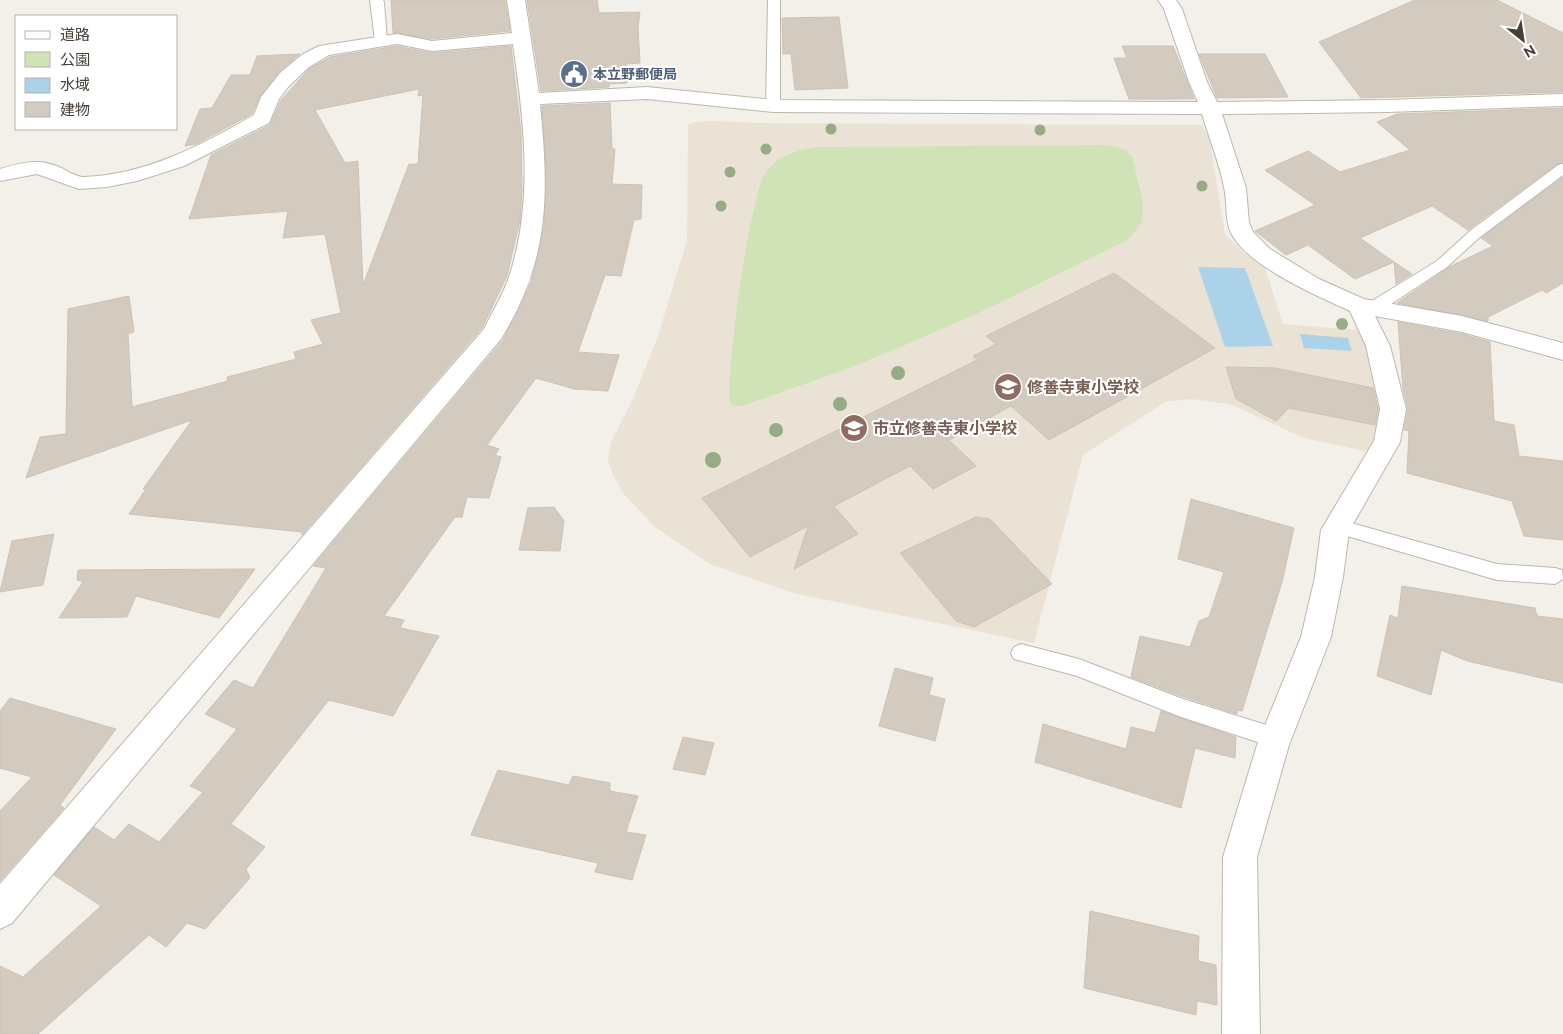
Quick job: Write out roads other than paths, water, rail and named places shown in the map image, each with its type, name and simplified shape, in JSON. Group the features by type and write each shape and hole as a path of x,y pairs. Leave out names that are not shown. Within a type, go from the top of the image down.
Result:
{"street":[{"path":"0,911 493,333 520,279 530,238 536,192 529,100 516,0"},
{"path":"1167,0 1173,9 1198,82 1210,108 1235,188 1238,223 1243,235 1262,254 1311,284 1366,307 1448,321 1563,352"},
{"path":"0,175 41,168 81,184 114,179 160,168 262,119 271,98 304,62 315,53 325,50 381,41 406,40 432,46 521,38"},
{"path":"529,100 647,94 773,106 1210,108 1386,106 1563,100"},
{"path":"1241,1034 1240,857 1276,738 1316,637 1337,526 1387,442 1392,409 1390,390 1366,307"}],"lane":[{"path":"376,0 378,2 381,41"},
{"path":"773,106 774,0"},
{"path":"1366,307 1442,264 1475,234 1563,168"},
{"path":"1337,526 1497,572 1556,576"},
{"path":"1021,654 1079,668 1181,708 1276,738"}],"water":[{"path":"1198,267 1245,268 1273,346 1225,347"},
{"path":"1300,334 1348,338 1352,351 1304,348"}],"place":[{"name":"本立野郵便局","path":"574,74"},
{"name":"修善寺東小学校","path":"1008,387"},
{"name":"市立修善寺東小学校","path":"854,428"}]}
